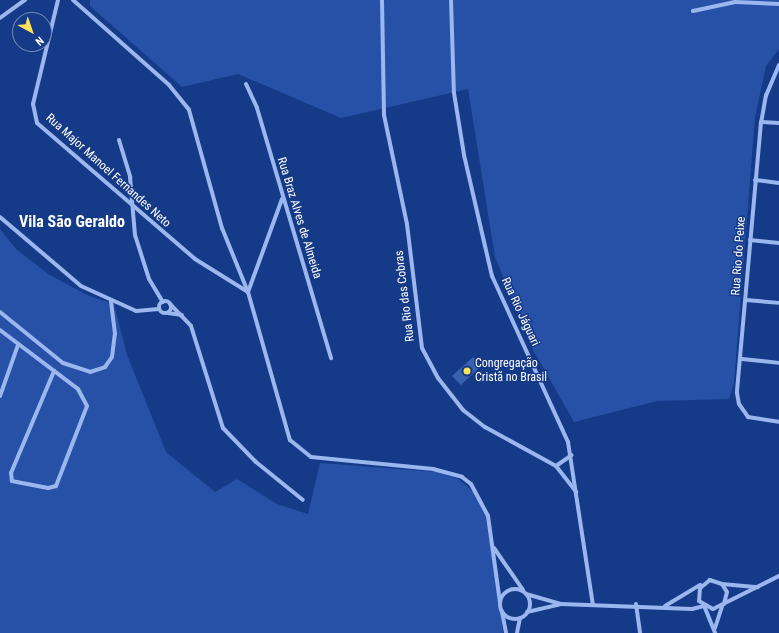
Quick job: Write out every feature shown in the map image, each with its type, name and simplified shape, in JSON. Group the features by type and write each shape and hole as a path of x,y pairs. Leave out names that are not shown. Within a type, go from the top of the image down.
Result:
{"street":[{"path":"0,18 26,0"},
{"name":"Rua Major Manoel Fernandes Neto","path":"58,0 34,104 35,118 42,129 194,260 248,292"},
{"path":"73,0 169,85 189,110 222,228 248,292 279,412 298,449 311,456 433,468 462,477 484,502 494,548 500,602 506,633"},
{"name":"Rua Rio das Cobras","path":"382,0 385,123 407,224 422,348 450,395 476,421 556,466 576,492"},
{"name":"Rua Rio Jáguari","path":"451,0 454,93 464,155 498,296 550,395 572,455 593,605"},
{"path":"692,11 734,2 779,4"},
{"name":"Rua Rio do Peixe","path":"779,65 766,95 761,122 750,240 742,359 737,393 744,412 756,420 779,422"},
{"name":"Rua Braz Alves de Almeida","path":"246,84 257,108 282,199 331,358"},
{"path":"761,122 779,123"},
{"path":"119,140 130,177 133,208 144,267 163,302 170,304 183,315 191,326 223,428 256,462 303,500"},
{"path":"755,180 779,183"},
{"path":"248,292 282,199"},
{"path":"0,216 65,275 111,300 142,312 159,309 168,313 183,315"},
{"path":"750,240 779,243"},
{"path":"0,312 63,363 90,372 105,367 112,357 115,334 111,300"},
{"path":"746,300 779,304"},
{"path":"159,309 163,302"},
{"path":"168,313 170,304"},
{"path":"0,330 82,392 87,406 60,481 48,488 12,481 12,473 54,372"},
{"path":"0,396 18,345"},
{"path":"742,359 779,363"},
{"path":"556,466 572,455"},
{"path":"494,548 530,603 527,612"},
{"path":"502,611 510,618 520,618 527,612 561,604 636,604 692,610 704,607 713,609 779,576"},
{"path":"664,606 702,584 714,580 722,584 759,587"},
{"path":"702,584 698,597 715,631"},
{"path":"715,631 727,592 722,584"},
{"path":"500,602 508,590 524,592 561,604"},
{"path":"636,604 640,633"},
{"path":"518,633 520,618"}],"shaded area":[{"path":"90,0 779,0 779,49 766,66 755,117 734,383 729,399 657,401 574,422 532,348 495,257 468,89 341,118 238,74 182,87 90,6"},
{"path":"0,229 16,249 48,274 89,296 114,304 127,355 166,452 215,492 237,479 277,504 308,514 320,463 438,472 458,479 481,498 488,516 503,633 0,633"}],"building":[{"name":"Congregação Cristã no Brasil","path":"473,357 481,366 461,385 452,376"}],"place":[{"name":"Congregação Cristã no Brasil","path":"467,371"}],"district":[{"name":"Vila São Geraldo","path":"72,222"}]}
